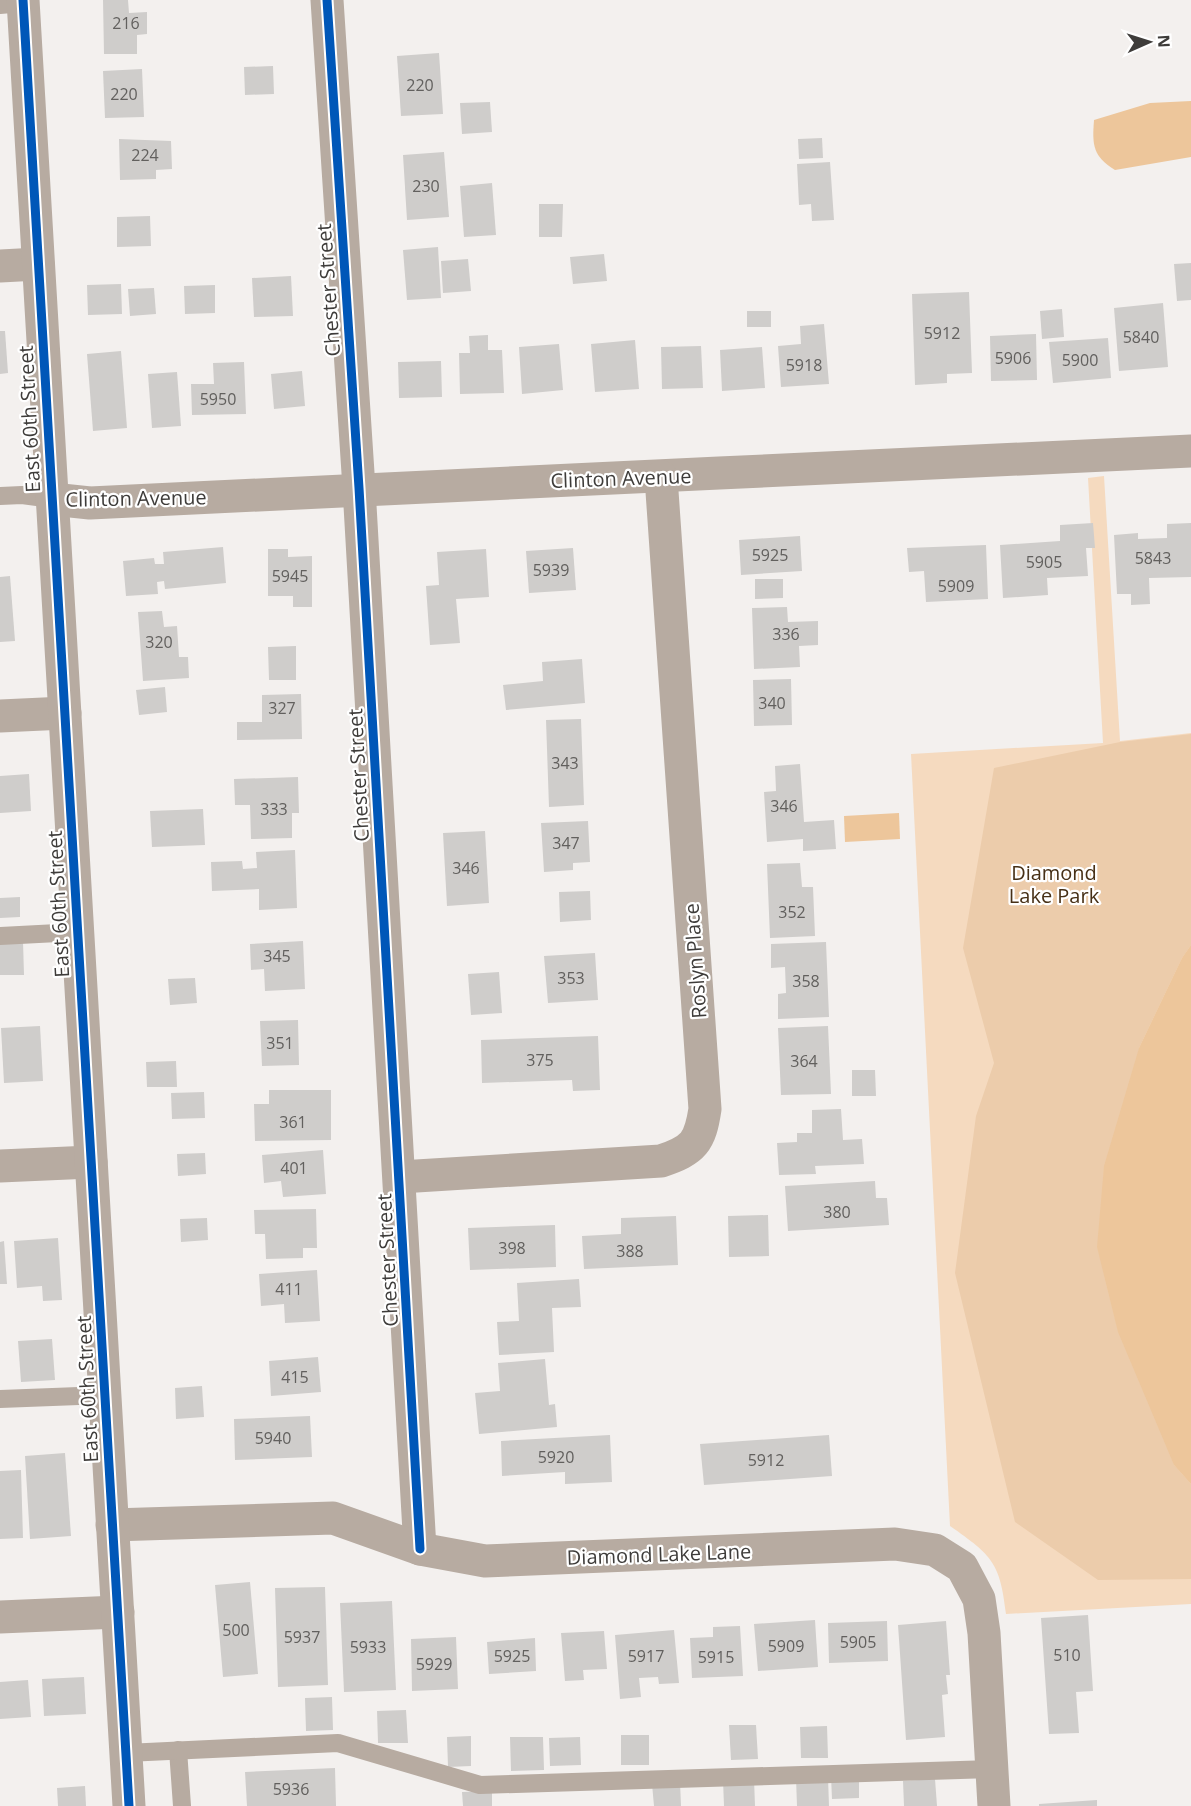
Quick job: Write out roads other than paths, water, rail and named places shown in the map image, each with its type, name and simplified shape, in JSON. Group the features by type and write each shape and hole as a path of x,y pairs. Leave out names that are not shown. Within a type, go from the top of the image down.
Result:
{"street":[{"name":"Chester Street","path":"327,0 359,488 420,1549"},
{"name":"East 60th Street","path":"15,3 38,264 129,1806"},
{"path":"0,266 38,264"},
{"name":"Clinton Avenue","path":"52,500 90,503 359,488 661,477 1191,451"},
{"name":"Roslyn Place","path":"400,1177 661,1161 683,1154 701,1134 705,1108 661,477"},
{"path":"0,716 64,713"},
{"path":"0,1166 92,1162"},
{"name":"Diamond Lake Lane","path":"112,1525 333,1518 420,1549 485,1561 895,1544 935,1550 962,1567 979,1599 984,1633 994,1806"},
{"path":"0,1617 118,1612"}],"lane":[{"path":"0,496 22,495 52,500"},
{"path":"0,936 78,932"},
{"path":"0,1399 105,1395"},
{"path":"126,1753 338,1743 480,1785 992,1769"},
{"path":"178,1750 182,1806"}],"park label":[{"name":"Diamond Lake Park","path":"1054,884"}]}
